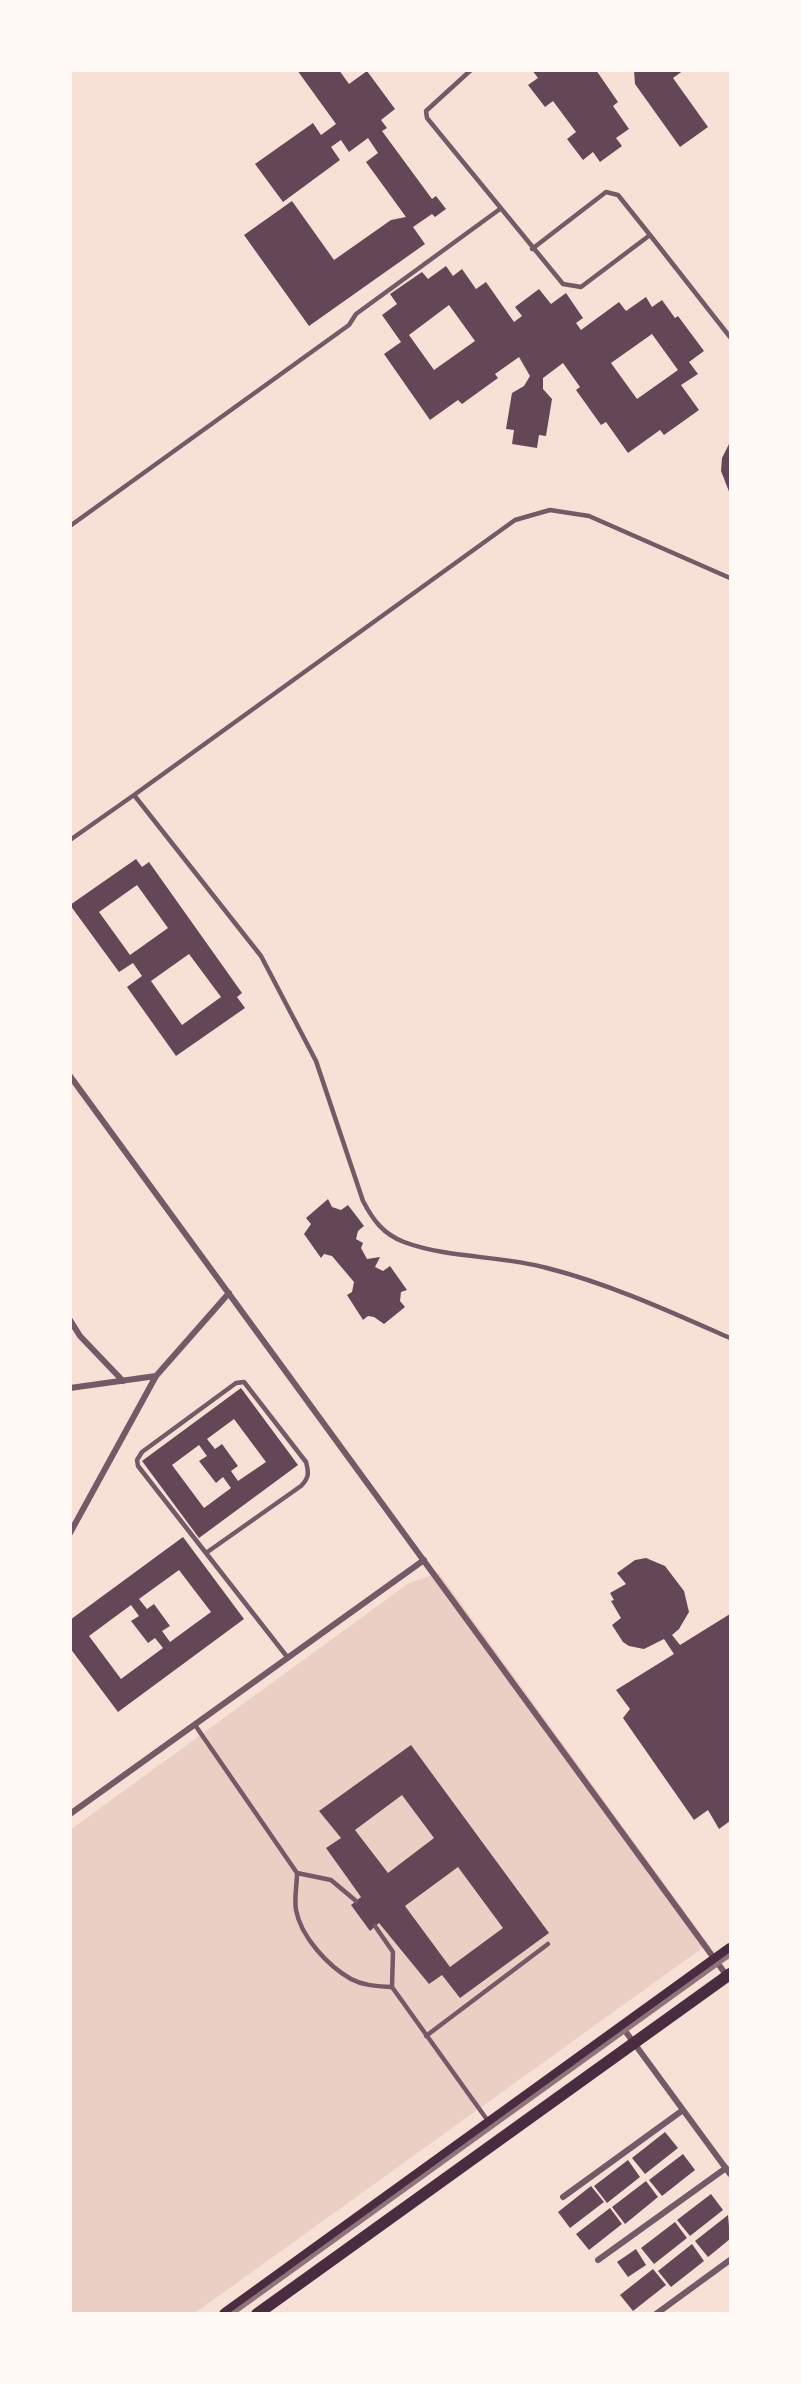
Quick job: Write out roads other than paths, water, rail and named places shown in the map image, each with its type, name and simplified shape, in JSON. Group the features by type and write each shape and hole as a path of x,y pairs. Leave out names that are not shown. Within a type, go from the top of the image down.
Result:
{"main road":[{"path":"225,2313 730,1949"},
{"path":"256,2313 729,1976"}],"street":[{"path":"70,1076 715,1960 729,1976"},
{"path":"70,1533 156,1376 229,1293"},
{"path":"70,1320 80,1336 123,1381"},
{"path":"70,1388 156,1376"},
{"path":"72,1810 195,1725 424,1560"},
{"path":"623,2028 730,2174"},
{"path":"563,2197 683,2110"},
{"path":"598,2260 726,2168"},
{"path":"656,2313 730,2260"}],"lane":[{"path":"471,70 431,103 426,111 427,118 563,284 581,287 650,235"},
{"path":"532,249 606,192 618,195 730,337"},
{"path":"70,526 340,332 349,325 356,314 500,209"},
{"path":"70,840 515,520 550,510 589,516 730,578"},
{"path":"134,795 261,956 316,1061 363,1201 371,1217 385,1233 404,1242 447,1253 546,1267 651,1303 730,1338"},
{"path":"206,1553 301,1486 307,1480 309,1472 306,1462 244,1382 236,1383 142,1452 137,1460 138,1466 288,1658"},
{"path":"195,1725 297,1873 296,1909 300,1923 320,1952 352,1979 368,1985 392,1987"},
{"path":"297,1873 331,1880 356,1901"},
{"path":"375,1926 393,1952 392,1987 490,2123"},
{"path":"426,2036 548,1944"},
{"path":"507,2111 519,2127"}],"railway":[{"path":"232,2314 730,1955"}]}
